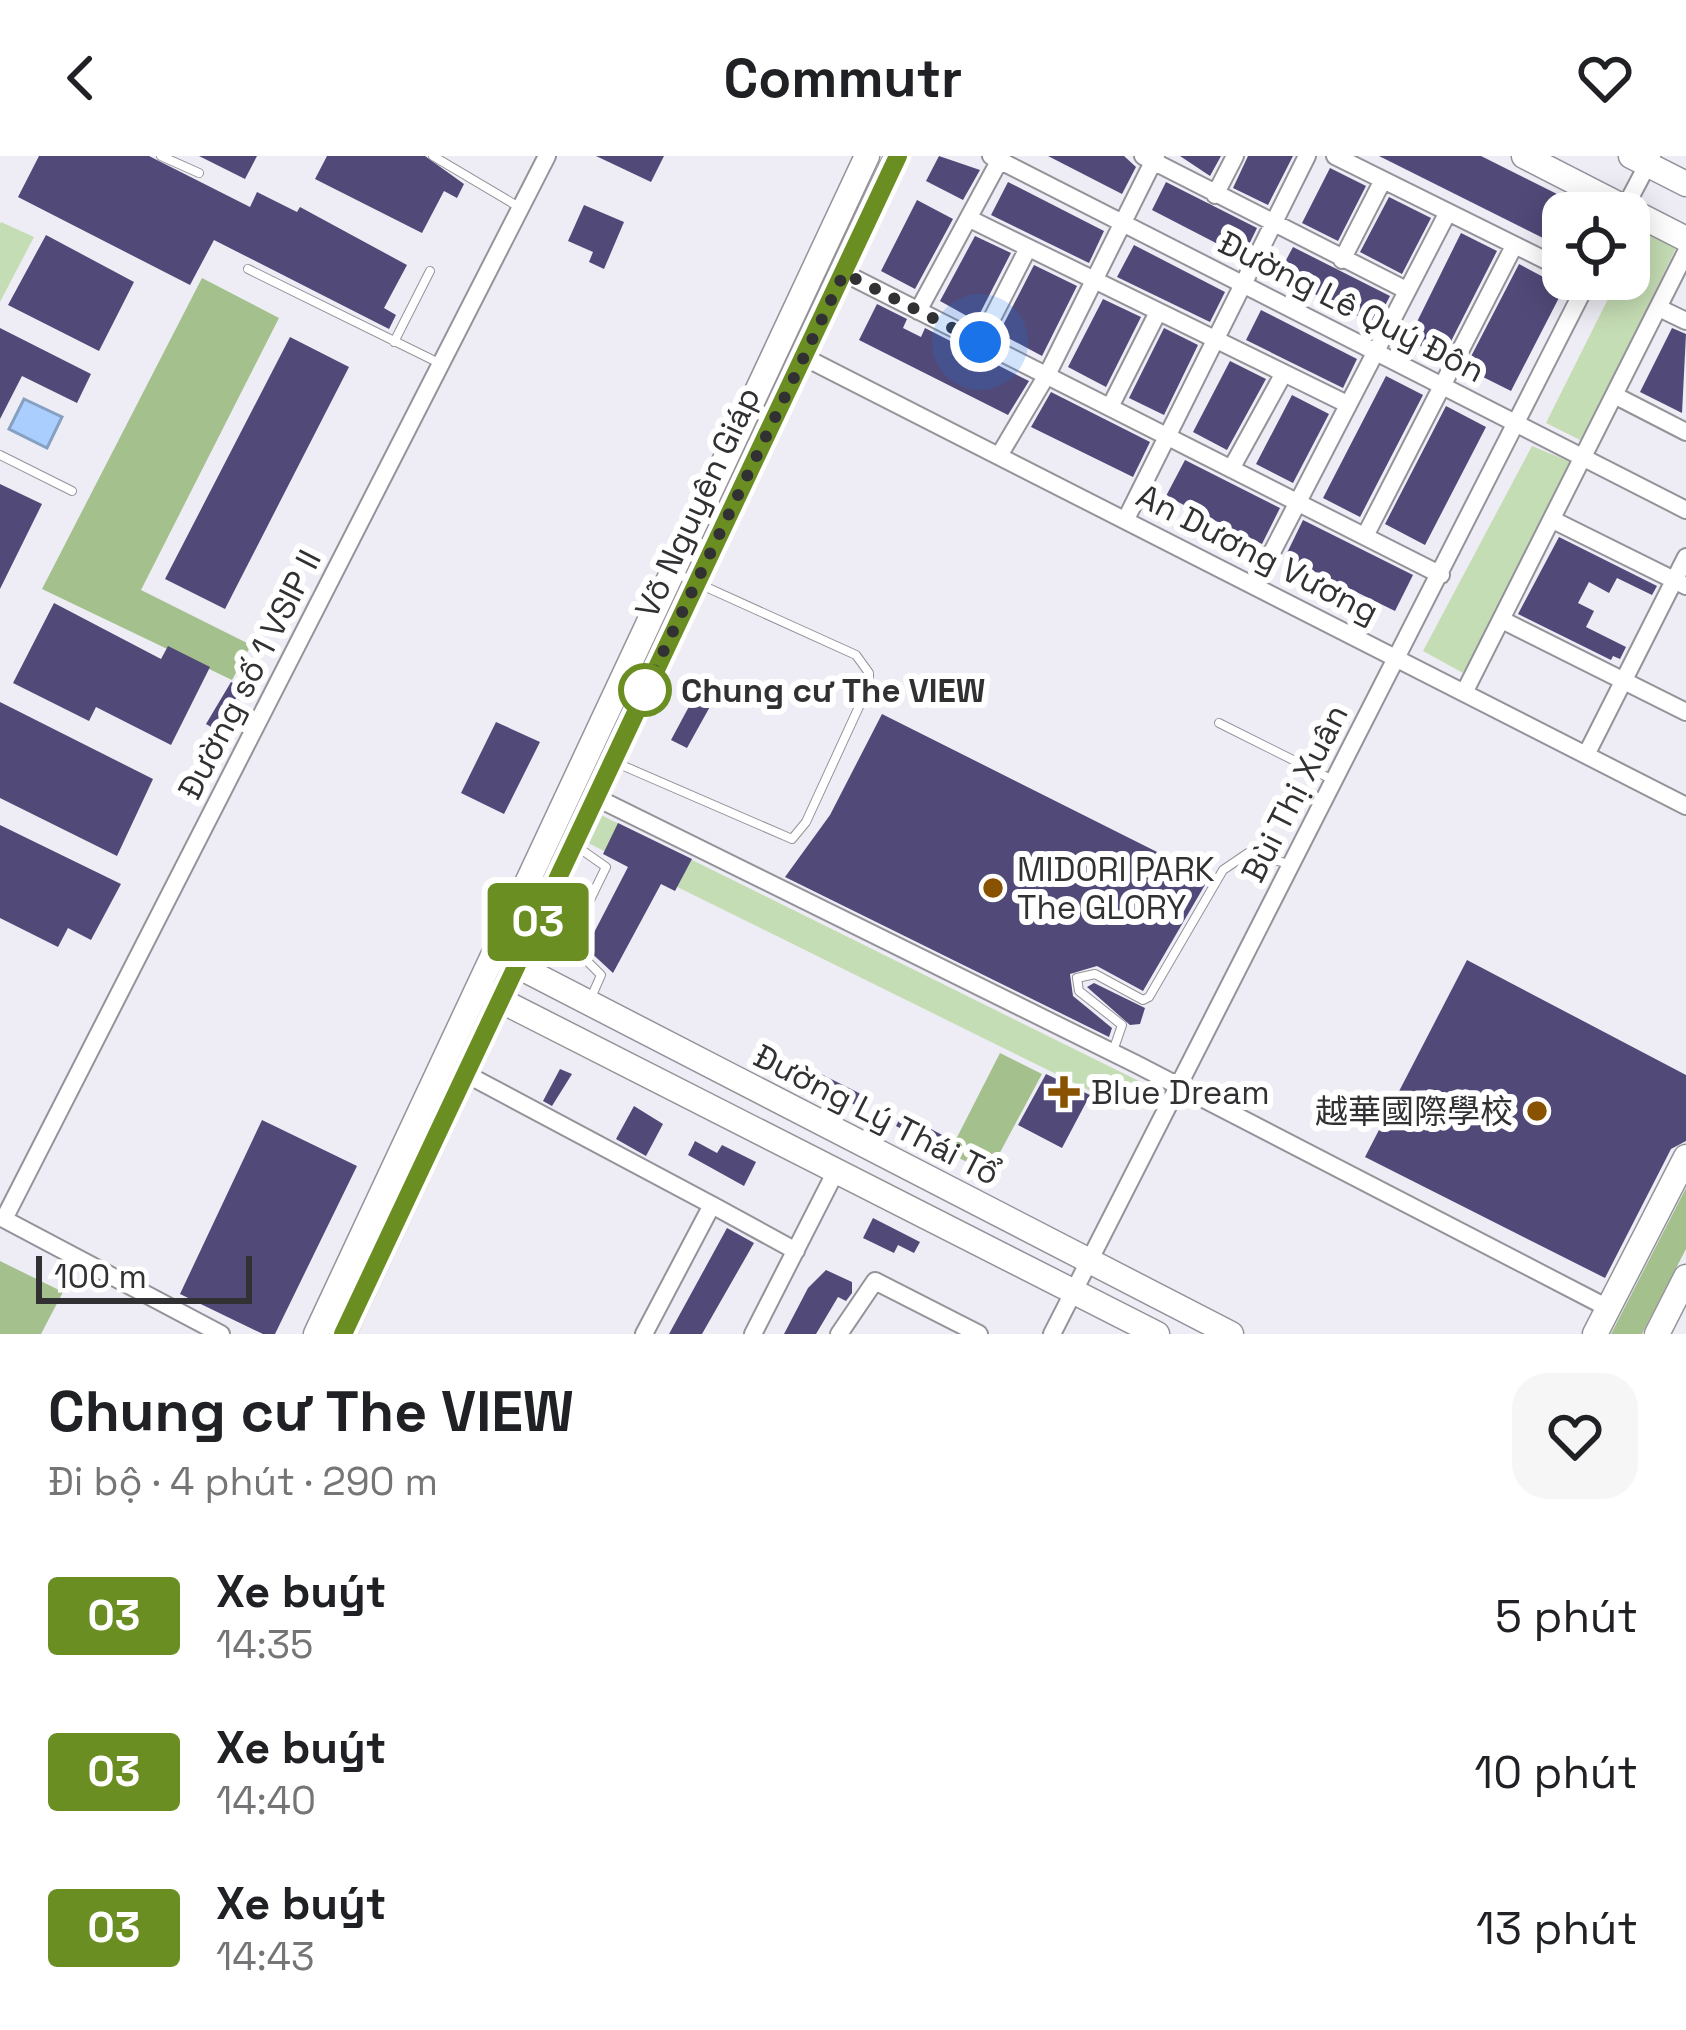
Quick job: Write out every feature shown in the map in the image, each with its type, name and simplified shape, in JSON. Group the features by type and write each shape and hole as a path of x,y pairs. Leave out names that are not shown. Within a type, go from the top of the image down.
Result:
{"main road":[{"name":"Võ Nguyên Giáp","path":"316,1334 490,995 519,966 612,760 684,577 868,156"},
{"name":"Võ Nguyên Giáp","path":"344,1334 466,1074 490,995 492,953 802,356 897,156"},
{"path":"1524,156 1589,192"},
{"path":"1644,159 1686,184"},
{"path":"1650,223 1686,239"},
{"name":"Đường Lý Thái Tổ","path":"492,953 1231,1334"},
{"name":"Đường Lý Thái Tổ","path":"490,995 1157,1334"},
{"path":"1595,1334 1686,1157"},
{"path":"1663,1332 1686,1277"}],"street":[{"name":"Đường số 1 VSIP II","path":"2,1218 546,156"},
{"path":"1215,195 1234,156"},
{"path":"1126,519 1307,156"},
{"path":"1334,156 1542,259"},
{"path":"918,311 970,219 997,158"},
{"name":"Đường Lê Quý Đôn","path":"997,158 1686,510"},
{"path":"1000,454 1048,373 1124,224 1151,158 1406,290"},
{"path":"1631,192 1644,159"},
{"path":"1342,260 1382,180"},
{"path":"1255,585 1448,212"},
{"path":"970,219 1347,404"},
{"path":"1365,536 1514,246"},
{"path":"980,342 1028,248"},
{"path":"1464,693 1686,252"},
{"path":"844,273 1441,575"},
{"name":"Bùi Thị Xuân","path":"1052,1334 1518,424 1577,300"},
{"path":"1659,308 1686,321"},
{"path":"1111,407 1158,312"},
{"name":"An Dương Vương","path":"802,356 1686,806"},
{"path":"1231,469 1284,373"},
{"path":"1616,396 1686,433"},
{"path":"1553,520 1680,583"},
{"path":"1586,755 1680,583 1686,557"},
{"path":"1502,620 1684,707"},
{"path":"595,797 1112,1052 1608,1308"},
{"path":"466,1074 796,1251"},
{"path":"753,1334 836,1171"},
{"path":"644,1334 712,1205"},
{"path":"2,1218 221,1334"},
{"path":"839,1334 875,1280 979,1334"}],"lane":[{"path":"161,156 199,173"},
{"path":"433,156 520,208"},
{"path":"248,269 441,364"},
{"path":"394,342 430,271"},
{"path":"0,455 72,491"},
{"path":"612,760 783,839 792,839 806,822 869,686 869,673 856,655 684,577"},
{"path":"1219,723 1334,780"},
{"path":"573,845 606,868 569,943 601,974 589,1002"},
{"path":"1112,1052 1122,1025 1079,991 1077,978 1095,974 1143,1000 1223,870 1248,853 1266,854 1291,865"}],"green space":[{"path":"0,224 34,237 0,302"},
{"path":"1650,234 1677,246 1582,441 1546,423 1608,300 1650,300"},
{"path":"202,278 279,318 141,590 251,645 232,680 42,589"},
{"path":"1532,446 1573,463 1463,673 1423,651"},
{"path":"601,815 1141,1082 1127,1109 588,843"},
{"path":"1000,1053 1042,1074 989,1173 949,1153"},
{"path":"1686,1188 1686,1249 1642,1334 1611,1334"},
{"path":"0,1261 63,1292 41,1334 0,1334"}],"water":[{"path":"24,399 62,417 47,448 9,429"}],"building":[{"path":"39,156 149,156 250,207 257,192 297,212 300,207 407,265 384,308 396,315 389,329 214,240 190,285 18,197"},
{"path":"199,156 257,156 245,179"},
{"path":"327,156 425,156 464,184 457,198 444,191 422,233 315,179"},
{"path":"596,156 664,156 651,182"},
{"path":"939,156 980,170 963,200 926,181"},
{"path":"1048,156 1124,156 1136,167 1122,194"},
{"path":"1180,156 1221,156 1210,176"},
{"path":"1248,156 1293,156 1268,205 1233,188"},
{"path":"1379,156 1481,156 1553,192 1542,192 1542,238"},
{"path":"1330,168 1366,186 1338,241 1302,223"},
{"path":"1008,182 1104,231 1089,263 991,215"},
{"path":"1166,182 1257,228 1243,257 1152,210"},
{"path":"1389,197 1431,218 1402,274 1360,252"},
{"path":"917,200 953,219 915,289 881,271"},
{"path":"584,205 624,222 604,269 589,262 593,252 568,241"},
{"path":"1461,233 1497,251 1443,357 1408,340"},
{"path":"46,235 134,282 99,351 8,305"},
{"path":"975,236 1011,253 976,321 940,301"},
{"path":"1134,245 1225,292 1210,322 1117,277"},
{"path":"1293,247 1390,296 1375,325 1278,275"},
{"path":"1519,264 1542,276 1542,300 1558,300 1511,391 1465,368"},
{"path":"1034,265 1077,286 1042,356 999,333"},
{"path":"1103,299 1141,317 1106,387 1068,367"},
{"path":"877,304 907,319 903,328 921,337 925,328 1029,381 1008,415 859,340"},
{"path":"1261,310 1357,359 1343,388 1246,340"},
{"path":"0,328 91,374 77,403 22,376 0,419"},
{"path":"1164,328 1198,345 1164,415 1129,398"},
{"path":"1672,328 1686,334 1682,413 1640,392"},
{"path":"290,337 349,367 225,609 165,579"},
{"path":"1230,361 1266,379 1227,450 1193,432"},
{"path":"1386,376 1423,395 1360,517 1323,498"},
{"path":"1051,392 1150,442 1133,477 1031,427"},
{"path":"1292,395 1329,414 1293,483 1256,464"},
{"path":"1446,406 1486,427 1425,545 1385,524"},
{"path":"1185,460 1280,508 1262,544 1166,496"},
{"path":"0,484 42,504 0,589"},
{"path":"1303,520 1413,575 1395,611 1285,557"},
{"path":"1559,537 1657,586 1652,595 1617,578 1609,593 1589,582 1578,603 1594,611 1586,627 1626,647 1620,659 1613,656 1611,660 1518,614"},
{"path":"54,603 161,659 168,646 210,667 171,745 96,707 89,721 13,683"},
{"path":"231,682 242,687 218,731 206,724"},
{"path":"700,686 717,694 687,748 671,740"},
{"path":"0,702 153,779 117,856 0,798"},
{"name":"MIDORI PARK The GLORY","path":"882,714 1209,878 1143,991 1097,966 1070,974 1073,996 1112,1028 1109,1037 785,877 830,815"},
{"path":"496,722 540,742 504,814 461,793"},
{"path":"618,823 692,859 675,891 661,884 613,973 586,948 628,867 603,854"},
{"path":"0,825 121,884 91,940 68,928 58,947 0,918"},
{"name":"越華國際學校","path":"1467,960 1686,1075 1686,1141 1671,1149 1605,1278 1365,1157"},
{"path":"1094,983 1145,1008 1140,1024 1130,1025 1087,987"},
{"path":"793,1060 865,1096 859,1107 788,1071"},
{"path":"560,1069 572,1074 552,1106 543,1101"},
{"path":"1046,1074 1090,1095 1062,1148 1018,1125"},
{"path":"634,1106 663,1124 646,1156 616,1139"},
{"path":"902,1114 952,1140 946,1151 896,1126"},
{"path":"262,1120 357,1166 275,1334 263,1334 180,1294"},
{"path":"695,1141 717,1153 722,1145 756,1162 744,1186 688,1155"},
{"path":"873,1218 920,1242 914,1253 898,1245 894,1253 863,1238"},
{"path":"727,1228 754,1243 702,1334 669,1334"},
{"path":"826,1270 852,1282 852,1293 846,1301 838,1297 816,1334 784,1334 808,1288"}],"bus line":[{"name":"03","path":"343,1334 898,156"}],"place":[{"name":"Chung cư The VIEW","path":"645,690"},
{"name":"MIDORI PARK The GLORY","path":"993,888"},
{"name":"Blue Dream","path":"1064,1092"},
{"name":"越華國際學校","path":"1537,1111"}],"route":[{"path":"645,690 844,273 980,342"}]}
